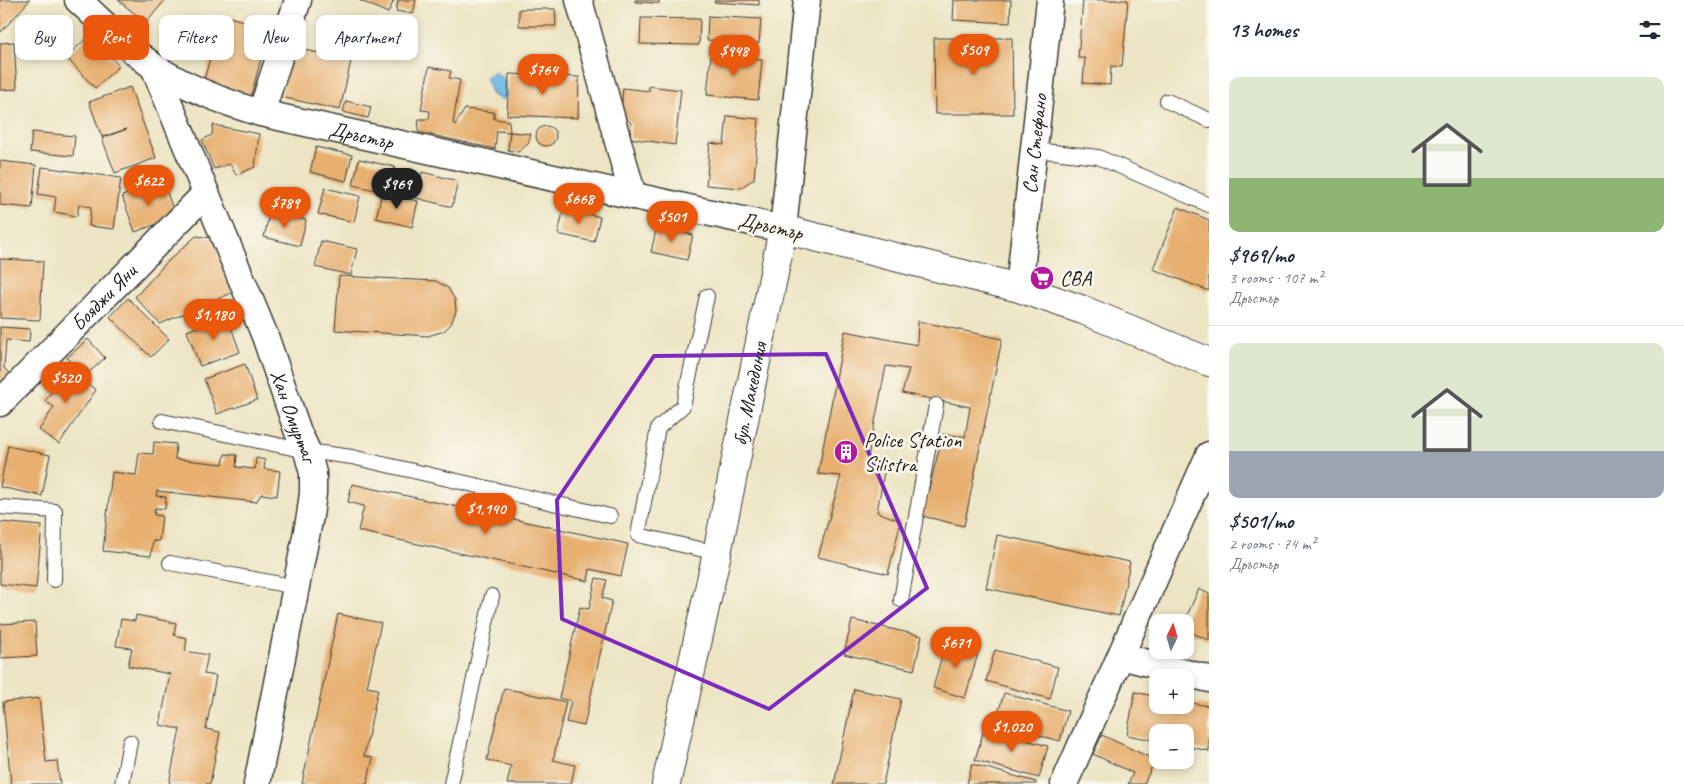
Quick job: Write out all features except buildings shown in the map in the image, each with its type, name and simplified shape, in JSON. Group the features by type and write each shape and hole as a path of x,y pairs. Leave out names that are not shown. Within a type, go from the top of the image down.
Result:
{"street":[{"path":"78,0 154,67"},
{"path":"260,112 298,0"},
{"path":"579,0 633,196"},
{"name":"бул. Македония","path":"666,784 718,553 784,229 807,0"},
{"name":"Сан Стефано","path":"1019,288 1050,0"},
{"name":"Дръстър","path":"154,67 187,86 222,102 260,112 784,229 1019,288 1083,310 1209,362"},
{"name":"Хан Омуртаг","path":"154,67 265,336 298,432 307,451 313,473 313,493 257,784"},
{"name":"Бояджи Яни","path":"0,403 206,193"},
{"path":"1064,784 1209,456"},
{"path":"1121,656 1209,679"}],"lane":[{"path":"1167,102 1209,120"},
{"path":"1035,150 1098,157 1209,205"},
{"path":"706,296 683,406 658,428 638,535 718,553"},
{"path":"901,600 936,405"},
{"path":"162,421 307,451 352,457 610,516"},
{"path":"0,507 55,511 54,580"},
{"path":"170,563 296,587"},
{"path":"450,784 492,596"},
{"path":"122,784 130,742"}],"highlighted area":[{"path":"826,354 927,588 769,709 562,619 557,500 654,356"}],"water":[{"path":"494,72 501,76 506,84 507,96 503,100 492,95 485,77"}],"place":[{"name":"CBA","path":"1042,278"},
{"name":"Police Station Silistra","path":"846,452"}]}
